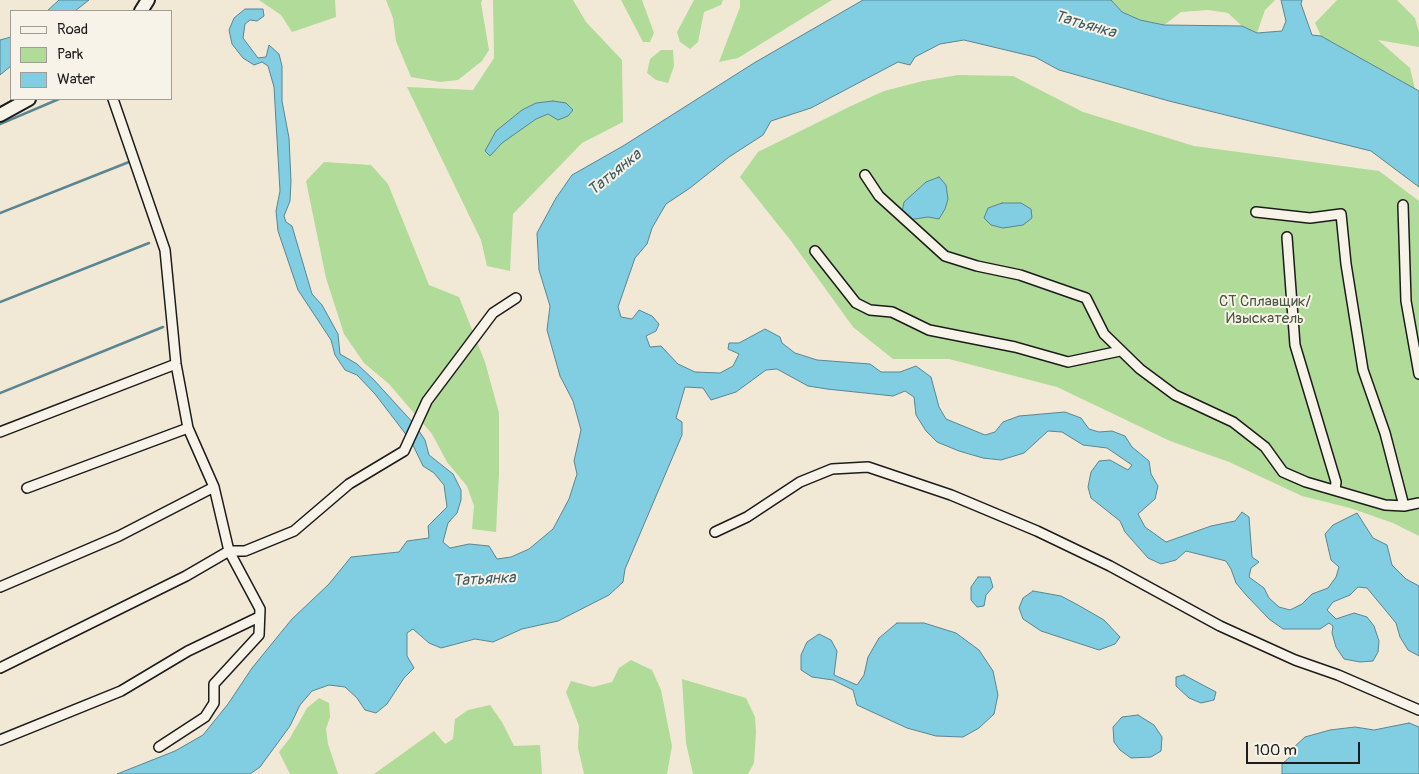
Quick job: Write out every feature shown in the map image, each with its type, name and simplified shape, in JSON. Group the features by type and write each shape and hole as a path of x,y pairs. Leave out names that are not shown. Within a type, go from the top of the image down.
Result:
{"street":[{"path":"0,115 27,100"},
{"path":"113,100 165,250 176,364 188,428 214,487 229,550 260,609 258,635 214,684 214,703 205,717 160,747"},
{"path":"865,175 879,196 945,256 977,266 1020,275 1086,298 1104,334 1120,351 1174,395 1233,422 1265,446 1284,472 1306,482 1385,505 1404,506 1419,503"},
{"path":"1403,205 1406,301 1419,374"},
{"path":"1256,212 1310,218 1341,214 1346,264 1363,370 1385,433 1404,506"},
{"path":"1286,237 1294,345 1336,482 1335,490"},
{"path":"815,251 856,303 870,310 892,312 929,330 1015,347 1068,362 1120,351"},
{"path":"0,668 186,576 229,550 246,551 294,532 325,502 349,484 404,451 427,401 493,313 516,298"},
{"path":"0,432 176,364"},
{"path":"27,488 188,428"},
{"path":"715,532 747,517 808,478 832,469 868,467 951,495 1038,532 1110,566 1220,626 1295,660 1338,675 1419,710"},
{"path":"0,587 119,536 214,487"},
{"path":"0,740 121,691 188,651 259,617"}],"green space":[{"path":"259,0 335,0 336,17 292,32 281,15"},
{"path":"386,0 482,0 489,50 482,61 458,80 440,82 411,77 396,41 393,18"},
{"path":"493,0 573,0 586,22 622,60 623,122 582,143 513,214 510,271 487,266 481,240 407,87 473,90 494,58"},
{"path":"621,0 642,0 654,33 650,42 643,42"},
{"path":"694,0 723,0 721,5 704,12 698,42 690,49 680,42 677,32"},
{"path":"740,0 832,0 738,58 719,62 740,7"},
{"path":"1111,0 1275,0 1265,10 1257,33 1242,26 1228,13 1208,10 1181,12 1164,25 1140,20 1122,12"},
{"path":"1337,0 1397,0 1415,18 1419,32 1419,47 1378,40 1410,68 1415,89 1321,36 1315,23"},
{"path":"661,50 673,50 674,66 668,83 656,80 647,73 650,59"},
{"name":"СТ Сплавщик/ Изыскатель","path":"958,75 1013,76 1083,112 1194,146 1379,171 1419,201 1419,536 1393,523 1350,508 1302,496 1229,462 1170,441 1057,387 949,359 893,359 853,327 791,241 740,177 758,152 851,106 884,91 923,81"},
{"path":"324,162 371,165 388,184 429,285 459,297 485,362 499,413 499,474 496,532 472,529 474,506 467,486 447,462 432,434 389,384 364,363 344,334 326,278 306,181"},
{"path":"631,660 652,670 661,690 672,746 667,774 584,774 578,748 579,726 566,692 571,681 593,687 612,682 619,668"},
{"path":"682,679 746,698 755,717 756,732 754,763 748,774 693,774 686,743"},
{"path":"319,698 329,703 330,717 326,729 328,744 338,774 290,774 279,752 290,738 307,708"},
{"path":"490,705 502,722 514,746 540,745 542,774 374,774 434,731 445,744 453,739 455,719 468,710"}],"water":[{"path":"59,0 89,0 76,10 48,10"},
{"name":"Татьянка","path":"863,0 1111,0 1122,12 1140,20 1164,25 1242,26 1257,33 1282,31 1286,21 1281,0 1302,0 1301,4 1312,35 1321,36 1419,91 1419,187 1371,151 1169,101 1059,70 1035,57 964,40 940,44 915,57 910,65 898,62 811,108 771,121 763,135 729,157 690,188 666,204 652,228 647,244 635,258 618,307 621,317 632,319 639,310 652,316 659,324 656,331 646,336 650,347 661,346 678,364 695,372 720,373 733,366 739,354 728,349 729,343 739,343 765,329 780,337 782,343 795,353 817,360 870,364 881,372 900,372 916,366 931,377 939,407 946,419 985,435 995,432 1003,422 1019,416 1065,412 1081,418 1089,429 1099,432 1112,431 1125,436 1132,447 1149,461 1151,474 1158,486 1155,499 1138,514 1145,527 1166,542 1211,526 1235,521 1242,512 1249,517 1252,557 1259,562 1251,568 1249,577 1264,588 1269,598 1279,607 1290,610 1302,604 1312,594 1328,588 1336,577 1339,567 1331,560 1325,534 1333,525 1357,513 1373,538 1387,545 1392,565 1406,579 1419,586 1419,656 1408,650 1400,637 1396,623 1367,588 1358,587 1350,595 1333,602 1327,610 1336,619 1354,613 1367,617 1374,626 1379,641 1378,652 1373,661 1360,662 1344,659 1336,647 1332,633 1333,626 1329,623 1320,629 1283,629 1269,619 1236,583 1226,561 1186,551 1176,560 1161,564 1148,558 1125,532 1120,521 1091,498 1088,487 1091,472 1099,461 1110,460 1128,470 1132,465 1107,448 1083,445 1062,432 1048,431 1024,453 1001,460 983,458 937,442 926,431 916,415 914,397 905,391 893,396 808,386 777,369 766,370 736,392 711,400 703,388 685,387 676,418 682,422 682,435 625,569 623,582 609,595 558,621 522,629 493,642 475,639 441,648 429,643 413,629 407,633 407,656 414,668 404,678 387,704 376,713 365,710 357,698 345,687 329,685 312,691 300,705 290,726 260,767 250,774 117,774 175,751 203,735 228,704 252,668 292,619 329,584 351,557 399,552 407,541 429,538 428,526 447,507 444,485 434,473 423,466 411,441 375,394 357,375 345,370 335,355 331,340 298,290 278,231 276,211 280,191 274,87 268,66 262,62 254,65 243,58 232,44 229,30 234,18 245,9 263,9 264,16 257,21 250,20 245,24 243,38 258,58 266,57 269,45 279,54 282,66 282,101 289,138 291,181 290,201 284,216 286,222 292,226 312,294 322,305 338,334 340,354 357,364 374,380 415,425 425,440 429,455 453,474 461,490 461,500 457,513 448,523 443,542 450,548 469,544 489,546 497,559 511,557 529,549 553,529 569,499 577,474 574,461 581,430 573,401 560,376 547,330 550,306 539,270 537,233 556,198 572,175 623,146 754,63"},
{"path":"10,37 10,67 0,75 0,40"},
{"path":"553,101 566,103 573,110 568,116 558,120 548,114 536,119 502,143 490,156 485,151 496,131 522,110 536,103"},
{"path":"939,177 946,185 948,199 939,219 928,217 908,220 902,212 904,202 926,182"},
{"path":"1002,203 1021,203 1031,209 1032,218 1023,225 1003,228 991,225 984,218 988,208"},
{"path":"978,577 990,577 993,587 986,595 984,606 977,607 971,600 971,587"},
{"path":"1033,591 1061,596 1104,620 1120,637 1115,644 1099,650 1041,631 1023,619 1019,608 1023,598"},
{"path":"897,623 924,623 956,633 979,650 993,671 998,695 994,714 979,728 963,737 936,736 907,728 857,705 853,690 833,680 812,677 801,670 801,655 807,642 819,634 831,640 837,651 834,675 857,685 864,675 868,657 879,638"},
{"path":"1184,675 1216,692 1214,700 1201,703 1189,698 1176,686 1176,677"},
{"path":"1138,715 1154,725 1162,737 1161,751 1151,757 1131,758 1120,750 1114,742 1113,727 1122,717"},
{"path":"1409,723 1419,727 1419,774 1282,774 1282,764 1290,757 1294,747 1305,737 1330,730 1355,727 1374,730"}],"waterway":[{"path":"0,124 57,100"},
{"path":"0,213 129,162"},
{"path":"0,302 149,243"},
{"path":"0,393 163,327"}]}
